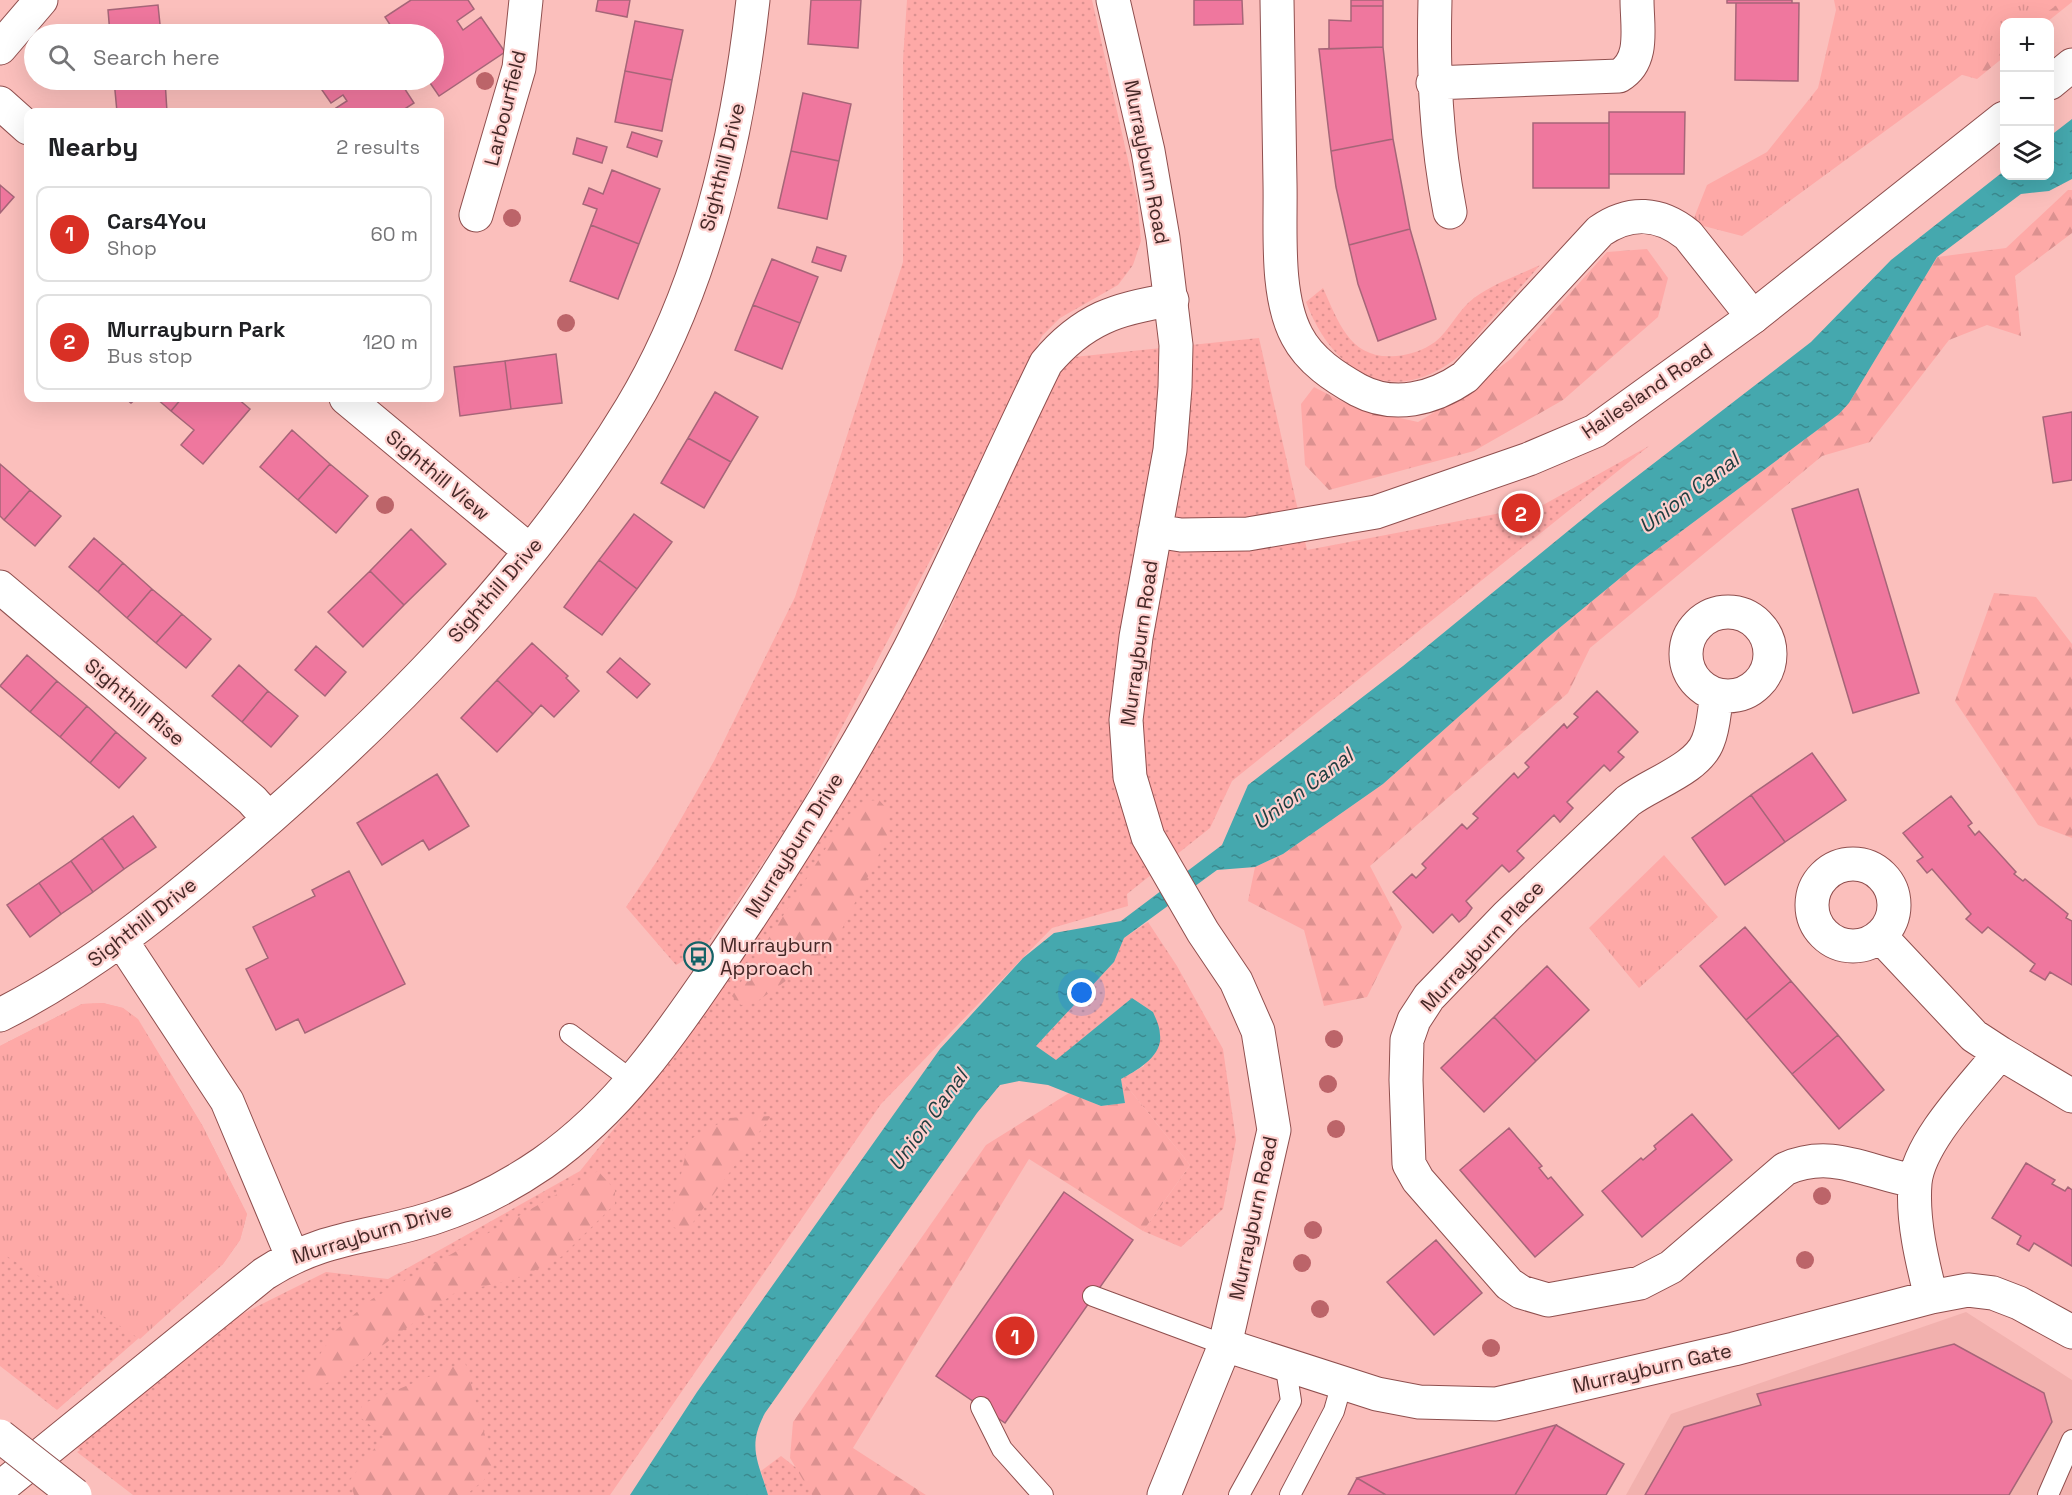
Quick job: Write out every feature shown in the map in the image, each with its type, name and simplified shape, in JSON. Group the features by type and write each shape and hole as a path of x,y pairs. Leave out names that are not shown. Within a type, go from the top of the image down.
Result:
{"street":[{"path":"0,48 41,0"},
{"name":"Larbourfield","path":"476,215 519,68 526,0"},
{"name":"Sighthill Drive","path":"0,1015 44,993 121,940 189,887 341,756 471,620 530,551 568,501 632,406 687,289 707,231 736,119 753,0"},
{"name":"Murrayburn Road","path":"1113,0 1148,152 1172,300 1175,387 1170,450 1136,637 1125,720 1131,777 1148,837 1203,932 1236,981 1258,1031 1274,1130 1225,1345 1164,1495"},
{"path":"1277,0 1282,259 1287,312 1298,338 1314,360 1340,379 1367,394 1390,400 1413,400 1450,388 1465,377 1600,231 1626,217 1659,217 1675,224 1688,235 1753,317"},
{"path":"1435,0 1433,83 1440,162 1450,212"},
{"path":"1433,83 1620,76 1630,70 1636,59 1637,0"},
{"path":"2054,79 2072,65"},
{"path":"0,104 24,125"},
{"name":"Hailesland Road","path":"1155,531 1181,535 1248,534 1376,512 1529,459 1595,430 1753,317 2000,121"},
{"name":"Murrayburn Drive","path":"0,1488 264,1274 292,1256 326,1243 436,1217 501,1188 542,1163 590,1127 634,1082 663,1046 777,877 865,729 910,646 1046,363 1063,343 1088,323 1149,303 1172,300"},
{"name":"Sighthill View","path":"351,402 530,551"},
{"name":"Sighthill Rise","path":"0,586 252,800 269,819"},
{"name":"Murrayburn Place","path":"1717,695 1708,741 1698,759 1680,771 1648,786 1628,801 1507,916 1429,997 1414,1020 1407,1040 1409,1164 1418,1180 1509,1284 1521,1292 1548,1300 1640,1283 1671,1267 1785,1168 1804,1160 1827,1159 1915,1181"},
{"path":"1880,936 1974,1036 2072,1096"},
{"path":"121,940 227,1101 292,1256"},
{"path":"1931,1297 1915,1209 1915,1181 1922,1160 1934,1138 2000,1053"},
{"name":"Murrayburn Gate","path":"1225,1345 1285,1362 1377,1394 1419,1402 1496,1404 1734,1349 1931,1297 1968,1290 1993,1293 2019,1303 2072,1332"},
{"path":"0,1436 75,1495"}],"lane":[{"path":"570,1034 634,1082"},
{"path":"1093,1296 1225,1345"},
{"path":"1239,1495 1291,1401 1285,1362"},
{"path":"1290,1495 1334,1411 1342,1383"},
{"path":"981,1407 1002,1449 1043,1495"},
{"path":"2055,1492 2072,1440"}],"shaded area":[{"path":"1966,1312 2072,1380 2072,1495 1626,1495 1671,1414"}],"green space":[{"path":"907,0 1092,0 1137,200 1141,241 1133,265 1118,285 1060,318 1042,336 975,472 970,489 796,814 704,949 676,965 626,907 657,861 714,761 795,597 903,262 903,59"},
{"path":"1834,0 2064,0 2039,18 2000,18 2000,47 1742,236 1692,223 1707,185 1767,152 1818,88 1836,10"},
{"path":"1951,0 2072,0 2052,18 2000,18 2000,60 1977,79 1959,74"},
{"path":"2068,190 2072,190 2072,233 2015,276 2021,336 1987,325 1949,340 1870,442 1822,456 1590,648 1568,693 1370,866 1402,927 1367,997 1324,1006 1304,930 1248,901 1255,867 1283,854 1383,784 1546,639 1636,565 1839,414 1849,403 1937,257 2006,248"},
{"path":"1647,249 1668,278 1658,317 1563,400 1474,451 1329,490 1305,465 1301,404 1314,387 1355,408 1418,422 1466,393 1512,358 1607,252"},
{"path":"1540,265 1458,357 1430,374 1407,381 1385,381 1365,374 1346,363 1330,346 1317,326 1306,302 1323,288 1348,337 1367,352 1380,356 1396,356 1421,350 1435,342 1474,298"},
{"path":"1259,338 1307,550 1543,505 1649,446 1232,781 1210,828 1127,894 1128,906 1052,928 881,1104 610,1495 133,1495 77,1452 80,1450 76,1447 240,1315 326,1272 388,1279 580,1171 686,1039 942,627 1064,358"},
{"path":"1994,593 2036,597 2072,644 2072,838 2038,825 1955,701"},
{"path":"879,800 889,811 887,838 833,947 755,1003 741,1005 732,996 845,818 866,801"},
{"path":"1664,855 1718,917 1639,988 1589,928"},
{"path":"1148,922 1177,966 1223,1049 1236,1140 1223,1209 1181,1247 1143,1231 1190,1165 1121,1079 1144,1066 1153,1012 1132,998 1056,1061 1036,1046 1114,962 1124,938"},
{"path":"103,1003 123,1008 138,1019 202,1125 247,1214 240,1240 223,1264 57,1410 0,1366 0,1046 82,1004"},
{"path":"103,1003 123,1008 137,1019 202,1125 247,1214 240,1240 223,1264 140,1339 0,1252 0,1046 82,1004"},
{"path":"1121,1079 1190,1165 1143,1231 1029,1159 853,1448 926,1495 812,1495 790,1458 793,1422 986,1145 1069,1093 1101,1106 1125,1103"},
{"path":"771,1116 686,1232 673,1227 672,1213 689,1140 729,1118"},
{"path":"598,1171 615,1190 615,1204 561,1257 522,1277 453,1294 342,1375 315,1389 303,1380 336,1330 372,1299"},
{"path":"465,1362 493,1465 484,1480 466,1495 354,1495 350,1480 384,1436 361,1418 362,1404"},
{"path":"781,1456 831,1495 768,1495 761,1471"}],"water":[{"name":"Union Canal","path":"2072,119 2072,179 2049,191 2021,194 1937,257 1849,403 1839,414 1636,565 1546,639 1383,784 1283,854 1255,867 1217,870 1124,938 1114,962 1036,1046 1056,1060 1132,998 1153,1012 1158,1023 1160,1043 1147,1062 1121,1079 1125,1103 1101,1106 1048,1085 1019,1081 1000,1085 977,1113 765,1413 756,1435 755,1445 768,1495 630,1495 697,1392 940,1049 1023,958 1054,933 1121,921 1222,845 1248,785 1403,666 1601,504 1811,342 1891,260 2000,174 2000,180 2054,180 2054,133"}],"building":[{"path":"411,0 468,0 474,9 457,21 463,30 481,17 505,52 439,96 435,90 444,90 444,24 390,24 385,17"},
{"path":"598,0 630,0 627,17 596,11"},
{"path":"811,0 861,0 858,48 808,44"},
{"path":"1194,0 1242,0 1243,24 1194,25"},
{"path":"1351,0 1383,0 1383,6 1351,6"},
{"path":"1727,0 1792,0 1792,3 1727,3"},
{"path":"1736,3 1799,3 1798,81 1735,80"},
{"path":"158,5 160,24 109,24 108,10"},
{"path":"1351,6 1383,6 1383,47 1329,49 1329,20 1351,21"},
{"path":"635,21 683,30 672,80 625,71"},
{"path":"1383,47 1393,139 1331,151 1319,49"},
{"path":"625,71 672,80 662,131 615,122"},
{"path":"115,90 166,90 167,108 117,108"},
{"path":"322,90 406,90 414,103 406,108 336,108 347,101 343,95 331,103"},
{"path":"803,93 851,104 839,161 791,151"},
{"path":"1609,112 1685,112 1684,174 1609,174"},
{"path":"1533,123 1609,123 1609,188 1533,188"},
{"path":"632,132 662,141 657,157 627,147"},
{"path":"577,138 607,147 602,163 573,154"},
{"path":"1393,139 1410,229 1349,245 1336,187 1331,151"},
{"path":"791,151 839,161 827,219 778,208"},
{"path":"612,170 660,189 639,244 591,225 597,209 583,204 589,188 603,194"},
{"path":"0,185 14,197 0,213"},
{"path":"591,225 639,244 618,299 570,281"},
{"path":"1410,229 1436,319 1378,341 1358,284 1349,245"},
{"path":"817,247 846,256 841,271 812,262"},
{"path":"772,259 818,277 800,323 753,305"},
{"path":"753,305 800,323 782,369 735,350"},
{"path":"556,354 562,403 511,409 505,361"},
{"path":"505,361 511,409 460,416 454,367"},
{"path":"715,392 758,417 731,462 688,438"},
{"path":"161,402 179,402 171,411"},
{"path":"179,402 242,402 250,409 203,464 181,445 194,430 171,411"},
{"path":"2072,412 2072,480 2053,483 2043,417"},
{"path":"292,430 330,464 298,500 260,467"},
{"path":"688,438 731,462 704,508 661,483"},
{"path":"0,464 30,490 4,520 0,516"},
{"path":"330,464 368,496 336,533 298,500"},
{"path":"1858,489 1919,693 1853,713 1792,509"},
{"path":"30,490 61,516 35,546 4,520"},
{"path":"634,514 672,542 637,589 599,560"},
{"path":"411,529 446,564 404,605 370,571"},
{"path":"94,538 123,563 98,592 69,567"},
{"path":"599,560 637,589 602,635 564,607"},
{"path":"123,563 152,589 127,618 98,592"},
{"path":"370,571 404,605 363,647 328,612"},
{"path":"152,589 182,614 156,643 127,618"},
{"path":"182,614 211,639 186,668 156,643"},
{"path":"532,643 568,676 566,678 579,691 554,717 541,705 533,714 497,680"},
{"path":"316,646 346,672 325,696 295,670"},
{"path":"27,655 57,681 30,712 0,686"},
{"path":"620,658 650,684 637,698 607,672"},
{"path":"239,665 268,691 242,722 212,696"},
{"path":"497,680 533,714 497,752 461,718"},
{"path":"57,681 87,706 60,737 30,712"},
{"path":"268,691 298,716 271,747 242,722"},
{"path":"1597,691 1638,732 1618,752 1624,757 1610,771 1604,765 1567,802 1573,808 1560,822 1554,815 1517,851 1524,858 1515,867 1509,872 1502,865 1466,901 1472,908 1466,916 1459,922 1452,914 1433,933 1393,892 1412,874 1416,878 1426,868 1422,864 1462,824 1467,829 1478,818 1473,814 1514,773 1518,778 1529,767 1525,763 1564,724 1567,728 1578,717 1574,714"},
{"path":"87,706 116,732 90,763 60,737"},
{"path":"116,732 146,758 119,788 90,763"},
{"path":"1812,753 1846,800 1785,842 1751,795"},
{"path":"437,774 469,826 429,850 423,840 382,865 357,823"},
{"path":"1751,795 1785,842 1725,885 1692,838"},
{"path":"1951,796 1972,823 1968,826 1975,835 1979,831 2016,872 2014,874 2023,881 2025,879 2068,914 2066,918 2072,921 2072,985 2050,972 2045,980 2030,971 2035,964 1988,927 1982,933 1966,919 1971,914 1932,869 1927,873 1917,861 1923,857 1903,833"},
{"path":"133,816 156,847 124,869 102,838"},
{"path":"102,838 124,869 93,892 71,861"},
{"path":"71,861 93,892 61,914 39,883"},
{"path":"349,871 405,984 305,1033 298,1019 276,1030 246,969 268,958 253,927 315,896 312,890"},
{"path":"39,883 61,914 30,937 7,905"},
{"path":"1745,927 1791,981 1746,1020 1700,966"},
{"path":"1547,966 1589,1010 1536,1061 1494,1017"},
{"path":"1791,981 1838,1035 1792,1074 1746,1020"},
{"path":"1494,1017 1536,1061 1484,1112 1441,1068"},
{"path":"1838,1035 1884,1090 1839,1129 1792,1074"},
{"path":"1692,1114 1732,1160 1642,1237 1602,1191 1641,1158 1643,1160 1656,1149 1654,1146"},
{"path":"1509,1128 1542,1166 1539,1168 1548,1179 1551,1177 1583,1215 1535,1257 1460,1170"},
{"path":"2026,1163 2055,1180 2052,1184 2065,1191 2068,1187 2072,1190 2072,1266 2034,1243 2029,1251 2017,1244 2021,1236 1992,1218"},
{"path":"1064,1192 1133,1240 1005,1423 936,1376"},
{"path":"1436,1240 1482,1293 1434,1335 1387,1282"},
{"path":"1954,1344 2044,1393 2052,1422 2009,1495 1645,1495 1684,1427 1761,1405 1757,1394"},
{"path":"1556,1425 1624,1464 1606,1495 1515,1495"},
{"path":"1556,1425 1515,1495 1386,1495 1357,1478"},
{"path":"1357,1478 1386,1495 1348,1495"}],"place":[{"name":"Murrayburn Park","path":"1521,513"},
{"name":"Murrayburn Approach","path":"699,956"},
{"name":"Cars4You","path":"1015,1336"}]}
